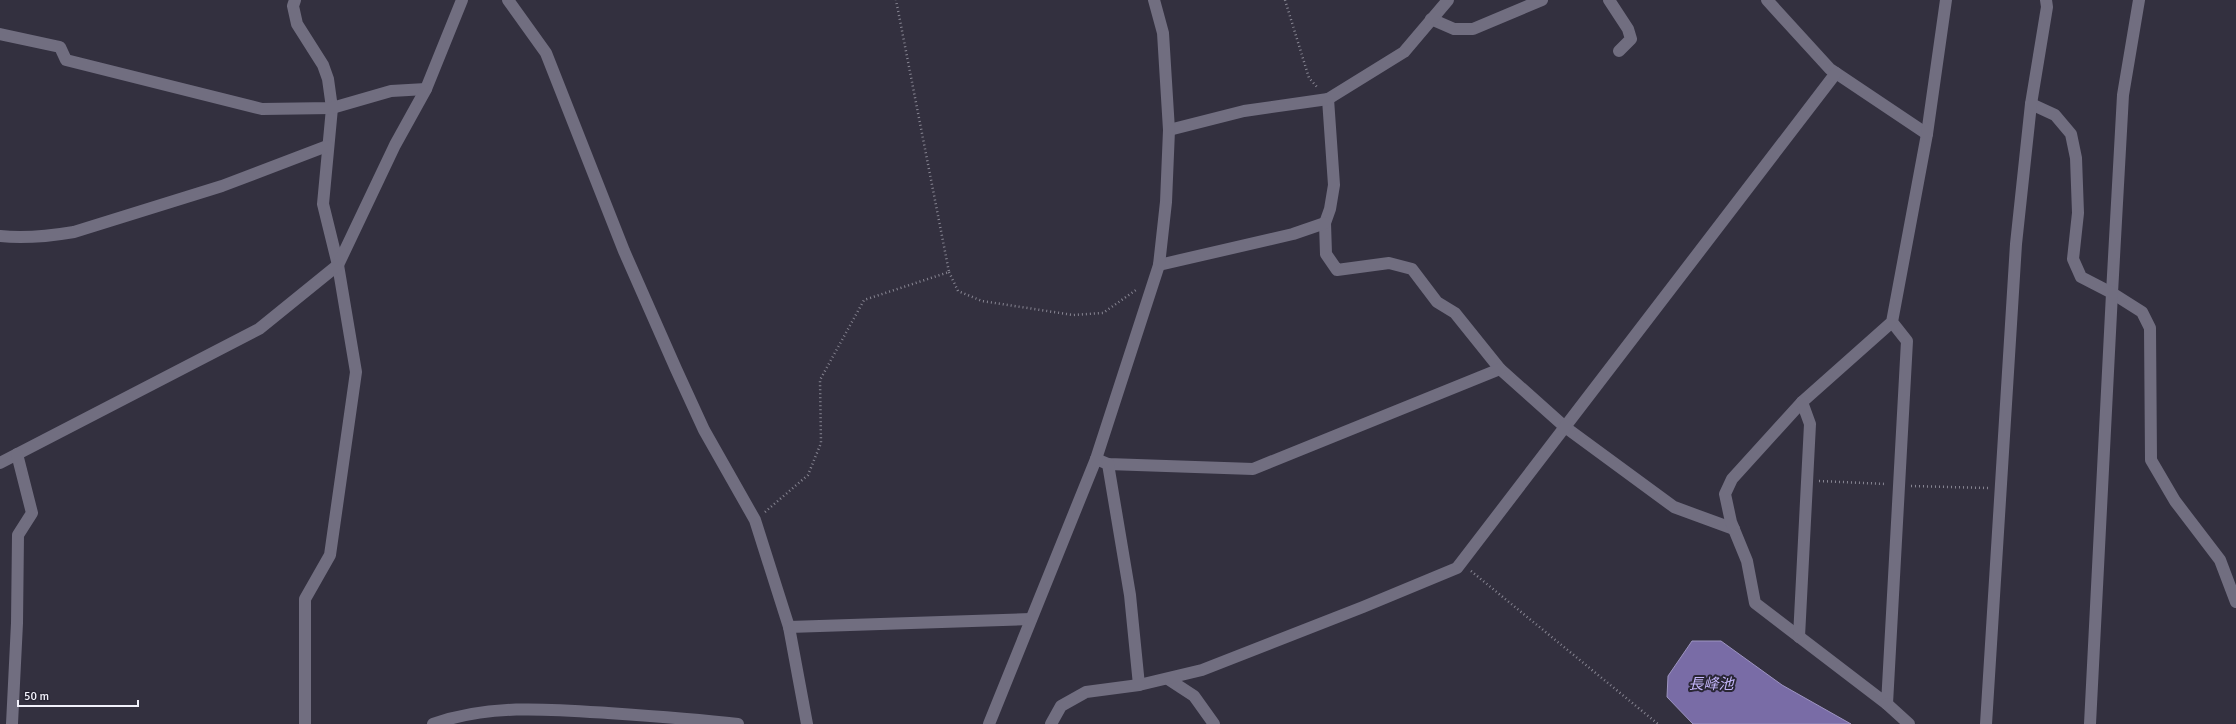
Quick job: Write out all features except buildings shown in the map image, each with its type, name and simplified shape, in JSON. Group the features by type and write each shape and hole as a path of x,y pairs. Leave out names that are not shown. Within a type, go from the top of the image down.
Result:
{"street":[{"path":"295,0 293,6 297,24 323,65 328,79 332,108 327,146 323,204 338,265 356,372 330,555 305,599 305,724"},
{"path":"0,463 259,329 338,265 395,145 426,88 462,0"},
{"path":"508,0 546,53 624,252 670,356 704,430 755,520 789,627 807,724"},
{"path":"989,724 1096,459 1159,264 1166,202 1168,130 1163,33 1154,0"},
{"path":"1168,130 1244,111 1328,99 1404,52 1448,0"},
{"path":"1431,19 1454,30 1473,29 1542,0"},
{"path":"1609,0 1628,30 1631,39 1619,51"},
{"path":"1767,0 1830,69 1927,134"},
{"path":"1909,724 1887,704 1755,603 1747,560 1734,529 1725,494 1732,479 1802,402 1892,322 1927,134 1946,0"},
{"path":"1986,724 2016,244 2031,104 2047,7 2046,0"},
{"path":"2090,724 2123,95 2139,0"},
{"path":"0,34 60,46 66,60 262,110 332,108 391,91 426,88"},
{"path":"1051,724 1061,706 1086,692 1139,685 1202,670 1363,608 1458,568 1836,73"},
{"path":"1328,99 1334,185 1330,209 1324,223 1326,254 1336,270 1389,263 1412,269 1437,302 1455,313 1500,369 1565,427 1674,507 1734,529"},
{"path":"2031,104 2055,115 2071,134 2076,158 2078,213 2073,259 2081,277 2112,293 2142,312 2150,328 2151,460 2175,501 2220,560 2236,602"},
{"path":"0,236 29,237 74,232 222,186 327,146"},
{"path":"1159,264 1293,234 1324,223"},
{"path":"1887,704 1907,341 1892,322"},
{"path":"1096,459 1108,464 1254,469 1500,369"},
{"path":"1799,637 1810,424 1802,402"},
{"path":"12,724 17,623 18,535 32,512 17,454"},
{"path":"1108,464 1130,595 1139,685"},
{"path":"789,627 1032,619"},
{"path":"1168,679 1194,696 1214,724"},
{"path":"433,724 498,710 556,709 738,724"}],"path":[{"path":"896,0 949,272 958,291 982,301 1073,315 1103,313 1139,288 1154,281"},
{"path":"1285,0 1309,78 1328,99"},
{"path":"755,520 808,475 821,443 820,380 864,300 949,272"},
{"path":"1807,480 2001,489"},
{"path":"1461,563 1658,724"}],"water":[{"name":"長峰池","path":"1692,641 1721,641 1782,685 1851,724 1693,724 1667,697 1668,676"}]}
